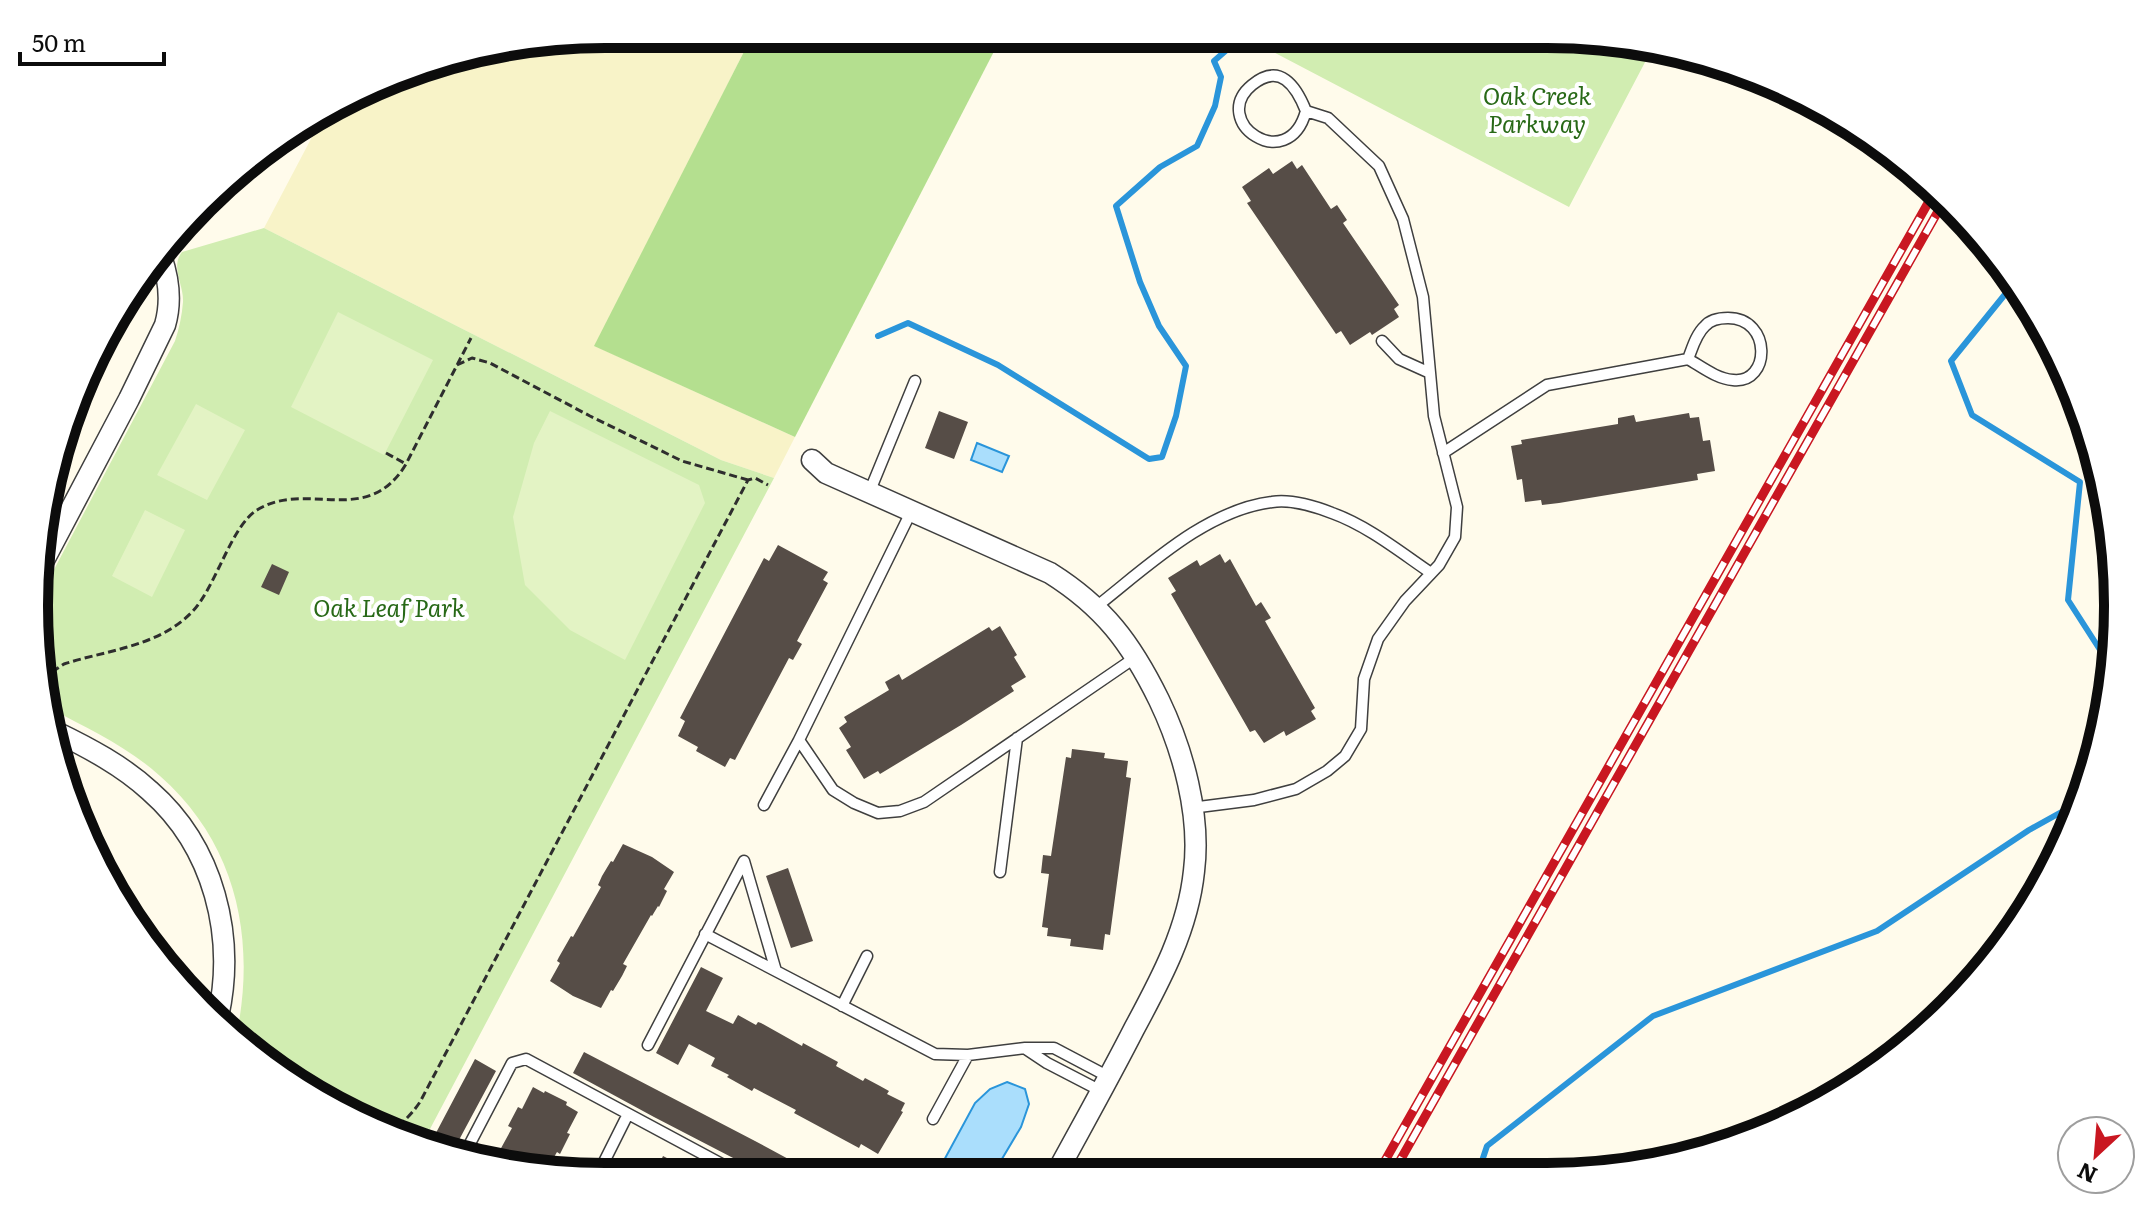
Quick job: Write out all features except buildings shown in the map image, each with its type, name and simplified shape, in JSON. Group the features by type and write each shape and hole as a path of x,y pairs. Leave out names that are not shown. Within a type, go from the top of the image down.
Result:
{"street":[{"path":"52,546 165,325 169,288 163,266"},
{"path":"812,460 826,473 1050,573 1075,589 1119,631 1137,656 1167,716 1184,764 1195,842 1195,871 1186,914 1172,957 1062,1163"},
{"path":"64,736 122,769 152,792 178,821 197,849 212,881 221,915 224,979 219,1008"}],"lane":[{"path":"1191,808 1254,800 1296,789 1345,756 1361,729 1364,679 1378,639 1405,601 1439,565 1455,537 1457,507 1434,416 1423,297 1403,219 1387,182 1379,166 1328,118 1306,111 1292,84 1276,76 1262,78 1250,87 1239,104 1239,117 1246,129 1257,138 1272,143 1292,137 1303,124 1306,111"},
{"path":"1443,453 1547,385 1688,359 1722,378 1736,381 1748,377 1760,362 1760,338 1754,328 1742,321 1723,318 1703,327 1688,359"},
{"path":"1382,341 1399,359 1430,373"},
{"path":"869,493 915,381"},
{"path":"1096,607 1179,541 1236,511 1274,501 1306,504 1343,517 1431,573"},
{"path":"764,805 911,512"},
{"path":"799,740 833,790 878,813 900,811 924,802 1137,656"},
{"path":"1000,872 1017,738"},
{"path":"648,1045 744,861 776,971"},
{"path":"705,934 935,1054 968,1055 1054,1048 1105,1084"},
{"path":"842,1006 867,956"},
{"path":"1025,1048 1047,1063 1105,1084"},
{"path":"933,1119 968,1055"},
{"path":"469,1146 512,1063 526,1059 720,1163"},
{"path":"604,1163 628,1114"}],"path":[{"path":"52,673 64,664 159,636 178,624 202,600 244,523 256,510 284,499 342,501 364,498 394,480 406,464 471,338"},
{"path":"457,365 472,358 490,363 682,461 748,480 755,478 768,485"},
{"path":"386,453 406,464"},
{"path":"400,1124 420,1102 748,480"}],"shaded area":[{"path":"606,48 746,48 595,346 795,437 774,478 721,460 264,228 316,130 392,90 461,67 533,53"}],"green space":[{"path":"746,48 996,48 795,437 594,346"},
{"name":"Oak Creek Parkway","path":"1266,48 1546,48 1583,49 1647,58 1569,207"},
{"name":"Oak Leaf Park","path":"264,228 721,460 774,478 428,1134 392,1121 327,1088 266,1048 238,1025 244,962 241,927 223,861 207,831 186,802 148,766 121,747 59,713 49,642 49,580 175,341 183,302 177,270 182,252"},
{"path":"338,312 433,360 384,455 291,407"},
{"path":"196,404 245,430 207,500 157,475"},
{"path":"550,411 699,485 705,503 625,660 570,630 525,585 513,517 534,443"},
{"path":"145,510 185,530 152,597 112,576"}],"water":[{"path":"977,443 1009,456 1002,472 971,460"},
{"path":"1007,1082 1025,1089 1029,1104 1021,1127 1000,1163 942,1163 975,1103 990,1089"}],"waterway":[{"path":"878,336 908,323 998,365 1149,459 1162,457 1176,416 1186,366 1159,326 1140,282 1116,206 1160,167 1197,146 1215,106 1221,77 1214,61 1229,48"},
{"path":"2007,292 1951,361 1972,415 2080,482 2068,600 2102,653"},
{"path":"1481,1163 1487,1146 1653,1016 1877,931 2029,830 2065,810"}],"railway":[{"path":"1384,1163 1930,200"},
{"path":"1399,1163 1939,209"}]}
